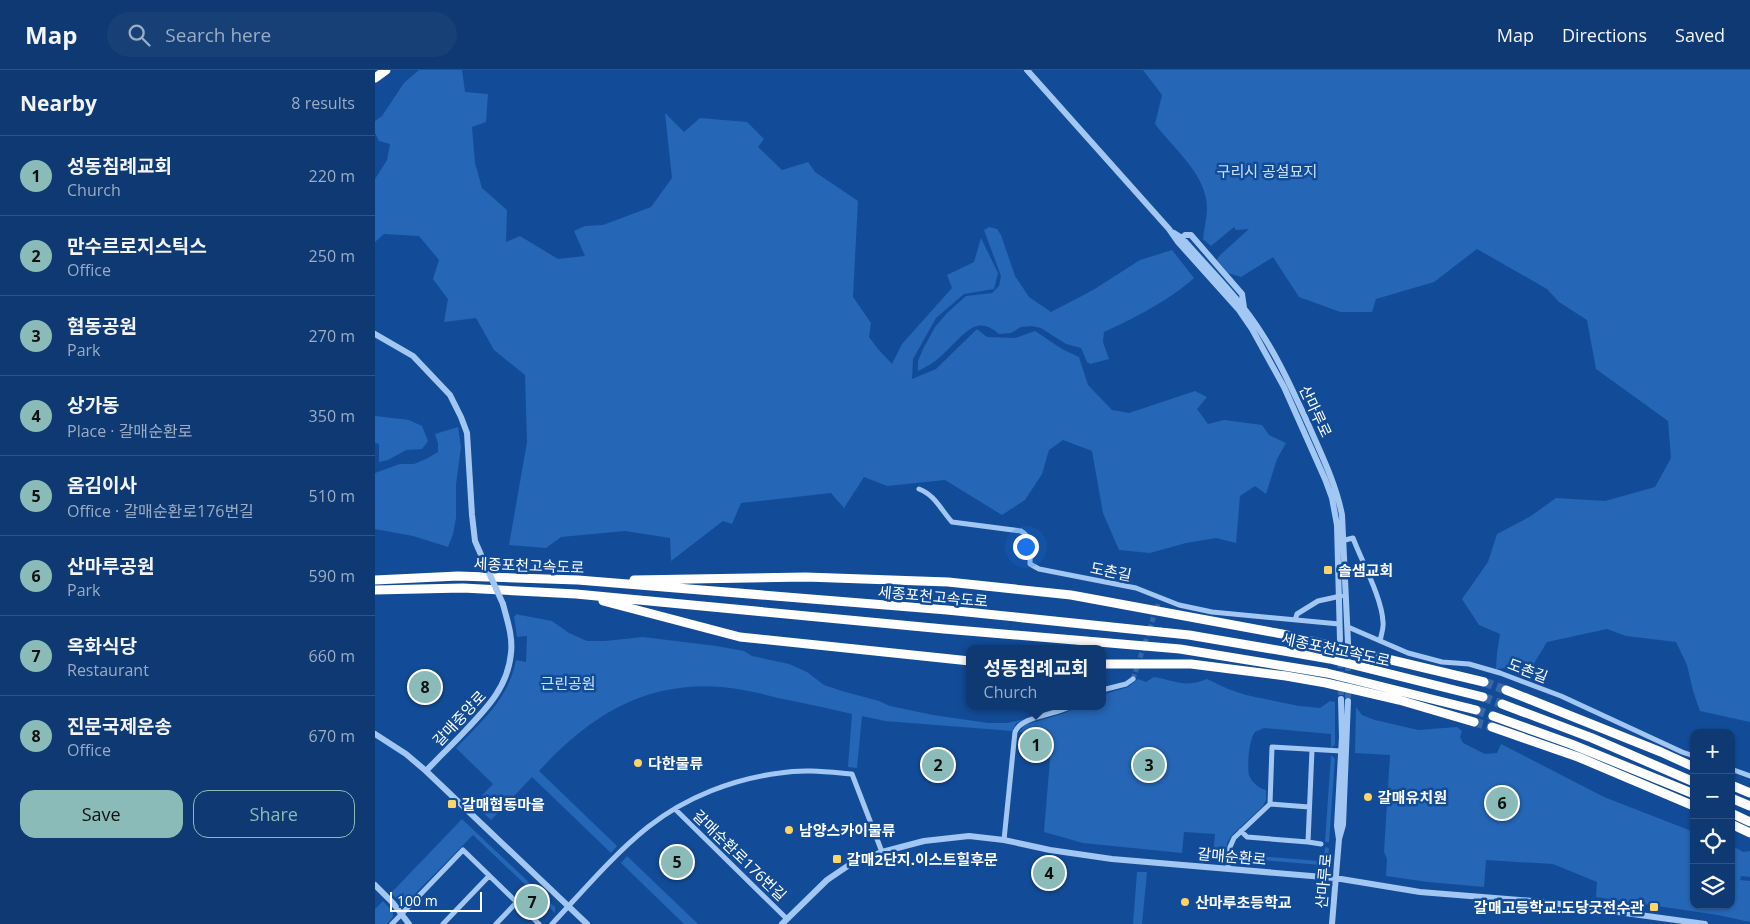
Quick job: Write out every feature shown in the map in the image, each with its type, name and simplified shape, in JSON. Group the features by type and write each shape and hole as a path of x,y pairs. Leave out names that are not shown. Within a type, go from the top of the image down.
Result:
{"highway":[{"path":"375,76 385,70"},
{"name":"세종포천고속도로","path":"375,580 458,576 577,580 937,609 1189,635 1330,659 1483,697"},
{"path":"577,580 806,577 948,582 1071,595 1282,634 1484,682"},
{"name":"세종포천고속도로","path":"375,590 463,588 576,594 1180,649 1327,673 1477,710"},
{"path":"576,594 740,638 966,661"},
{"path":"1106,664 1191,664 1285,676 1326,683 1399,700 1474,722"},
{"path":"1506,690 1690,765"},
{"path":"1502,704 1592,738 1690,780"},
{"path":"1493,716 1571,744 1690,792"},
{"path":"1492,727 1579,757 1690,804"},
{"path":"1735,786 1750,793"},
{"path":"1735,800 1750,806"},
{"path":"1735,815 1750,822"},
{"path":"1735,826 1750,833"}],"street":[{"name":"산마루로","path":"1027,70 1169,229 1244,308 1263,336 1292,389 1331,476 1342,515 1340,541"},
{"name":"산마루로","path":"1180,240 1239,310 1252,329 1284,387 1325,479 1332,498 1340,541 1347,643"},
{"name":"갈매중앙로","path":"375,334 413,356 449,395 461,417 467,433 475,541 503,604 510,631 511,652 502,688 487,709 426,771"},
{"name":"도촌길","path":"919,489 928,492 952,522 1021,531 1026,534 1030,539 1030,564 1033,566 1136,588 1179,605 1212,612 1339,624"},
{"path":"1340,541 1353,538 1381,610 1383,624 1380,641"},
{"name":"산마루로","path":"1340,640 1339,624 1343,596"},
{"path":"1295,620 1297,614 1318,601 1343,596"},
{"path":"1158,604 1160,597"},
{"name":"도촌길","path":"1347,627 1408,653 1442,662 1469,664 1500,673 1561,696 1690,755"},
{"path":"1106,689 1126,684 1133,679"},
{"name":"산마루로","path":"1339,839 1337,826 1341,751 1341,699"},
{"name":"산마루로","path":"1332,924 1339,839 1343,825 1349,701"},
{"path":"1004,840 1015,732 1025,722 1064,710"},
{"path":"375,734 406,754 426,771 587,924"},
{"path":"1229,868 1231,842 1270,804 1272,747 1341,751"},
{"path":"1307,842 1312,750"},
{"path":"1735,770 1750,776"},
{"path":"552,924 647,828 675,808 705,793 751,778 782,772 804,771 852,774 882,852"},
{"path":"1270,804 1309,807"},
{"name":"갈매순환로176번길","path":"675,808 785,921"},
{"path":"1241,831 1247,837 1321,844"},
{"name":"갈매순환로","path":"785,921 827,880 852,863 882,852 942,838 969,836 1004,840 1050,850 1112,859 1335,878 1419,892 1545,902 1705,924"},
{"path":"392,924 463,850 539,924"},
{"path":"443,924 489,876"},
{"path":"375,885 409,924"},
{"path":"496,924 517,902"}],"green space":[{"path":"419,70 462,70 465,92 488,94 486,122 472,127 475,163 482,188 507,210 506,242 520,236 558,259 585,256 574,231 585,226 603,225 651,207 672,178 665,113 684,132 700,118 747,122 764,139 758,147 782,170 808,162 815,172 858,201 853,297 871,323 869,337 892,364 902,344 952,288 947,275 974,262 981,238 998,273 994,289 964,294 936,318 913,359 912,379 936,369 977,329 987,337 1015,338 1035,331 1062,349 1079,357 1088,385 1112,410 1129,413 1195,391 1207,397 1197,409 1208,424 1224,420 1262,425 1269,435 1286,443 1277,459 1266,494 1255,486 1240,496 1236,543 1216,538 1186,543 1150,553 1119,550 1103,513 1092,451 1063,440 1049,450 1042,474 1025,500 1002,515 945,480 887,486 864,477 844,508 831,493 741,503 732,524 723,521 671,561 670,538 625,531 561,537 546,548 509,545 527,442 525,375 494,350 476,318 444,322 448,299 433,279 439,260 419,236 384,234 375,242 375,179 387,160 390,144 379,141 375,133 375,121 382,116 404,83"},
{"name":"구리시 공설묘지","path":"1143,70 1750,70 1750,722 1700,711 1687,665 1676,642 1626,636 1607,629 1547,642 1533,665 1496,669 1500,634 1479,625 1462,599 1488,562 1497,534 1531,516 1556,498 1605,501 1655,487 1671,458 1668,421 1596,369 1587,320 1559,302 1547,289 1477,249 1434,282 1376,299 1372,312 1340,312 1299,297 1273,257 1241,277 1228,273 1217,260 1249,229 1236,230 1234,227 1211,246 1203,239 1207,208 1202,184 1188,163 1155,124 1162,95"},
{"path":"989,227 997,229 1001,235 1015,276 1029,297 1051,312 1093,290 1140,260 1172,250 1194,278 1151,308 1104,332 1103,342 1109,359 1090,364 1087,362 1081,348 1066,344 1041,328 1032,326 1021,327 1011,333 999,334 989,327 977,326 963,335 936,361 918,371 918,361 923,349 935,327 947,313 966,296 992,293 999,286 1001,276 984,230"},
{"path":"375,416 409,420 422,426 428,441 422,449 406,450 388,460 379,462 379,444 375,443"},
{"path":"458,427 461,447 456,484 456,518 448,547 413,536 375,529 375,473 400,464 414,464 426,459 438,452 435,434"},
{"name":"근린공원","path":"515,614 552,621 569,633 587,641 643,637 744,651 752,656 789,664 807,672 824,685 890,706 933,715 988,723 1007,723 1026,719 1016,723 1012,731 885,721 862,716 857,768 848,767 852,714 750,691 722,687 694,687 668,690 643,696 620,706 578,734 539,771 617,846 611,853 532,777 491,820 474,804 493,784 456,748 485,718 501,697 512,674 516,660 526,662 527,636 517,637"},
{"path":"1154,677 1186,683 1207,679 1246,695 1299,706 1320,708 1330,701 1335,702 1335,745 1331,748 1331,734 1264,728 1255,732 1251,740 1249,752 1249,775 1256,785 1266,790 1266,800 1263,806 1231,836 1227,843 1226,854 1223,856 1213,856 1215,834 1184,832 1182,853 1083,843 1044,832 1052,735 1019,732 1025,725 1071,710 1106,710 1106,694 1128,687 1138,679 1146,682"},
{"path":"1356,707 1362,715 1375,720 1418,730 1457,727 1462,731 1460,737 1463,743 1485,754 1497,753 1501,744 1604,797 1690,830 1690,909 1735,909 1735,847 1743,852 1750,851 1750,877 1741,876 1740,880 1750,881 1750,922 1718,915 1596,897 1597,882 1553,864 1486,860 1484,887 1386,876 1387,859 1384,852 1390,755 1355,753"},
{"path":"1331,755 1335,759 1329,842 1325,842"},
{"path":"462,819 555,907 555,913 473,835 406,903 401,903 391,893"},
{"path":"1325,847 1329,848 1328,859 1321,865 1237,858 1234,854 1319,861 1324,857"},
{"path":"627,856 698,924 684,924 621,863"},
{"path":"1137,872 1147,872 1142,924 1133,924"},
{"path":"383,901 393,912 393,917 387,924 375,924 375,909"}],"tunnel":[{"path":"1133,679 1158,604"},
{"path":"1340,644 1341,699"},
{"path":"1348,647 1348,701"},
{"path":"1484,682 1506,690"},
{"path":"1483,697 1502,704"},
{"path":"1476,710 1493,716"},
{"path":"1474,722 1492,727"}],"place":[{"name":"솔샘교회","path":"1328,570"},
{"name":"진문국제운송","path":"425,687"},
{"name":"성동침례교회","path":"1036,745"},
{"name":"다한물류","path":"638,763"},
{"name":"만수르로지스틱스","path":"938,765"},
{"name":"협동공원","path":"1149,765"},
{"name":"갈매유치원","path":"1368,797"},
{"name":"산마루공원","path":"1502,803"},
{"name":"갈매협동마을","path":"452,804"},
{"name":"남양스카이물류","path":"789,830"},
{"name":"갈매2단지.이스트힐후문","path":"837,859"},
{"name":"옴김이사","path":"677,862"},
{"name":"상가동","path":"1049,873"},
{"name":"옥화식당","path":"532,902"},
{"name":"산마루초등학교","path":"1185,902"},
{"name":"갈매고등학교.도당굿전수관","path":"1654,907"}]}
